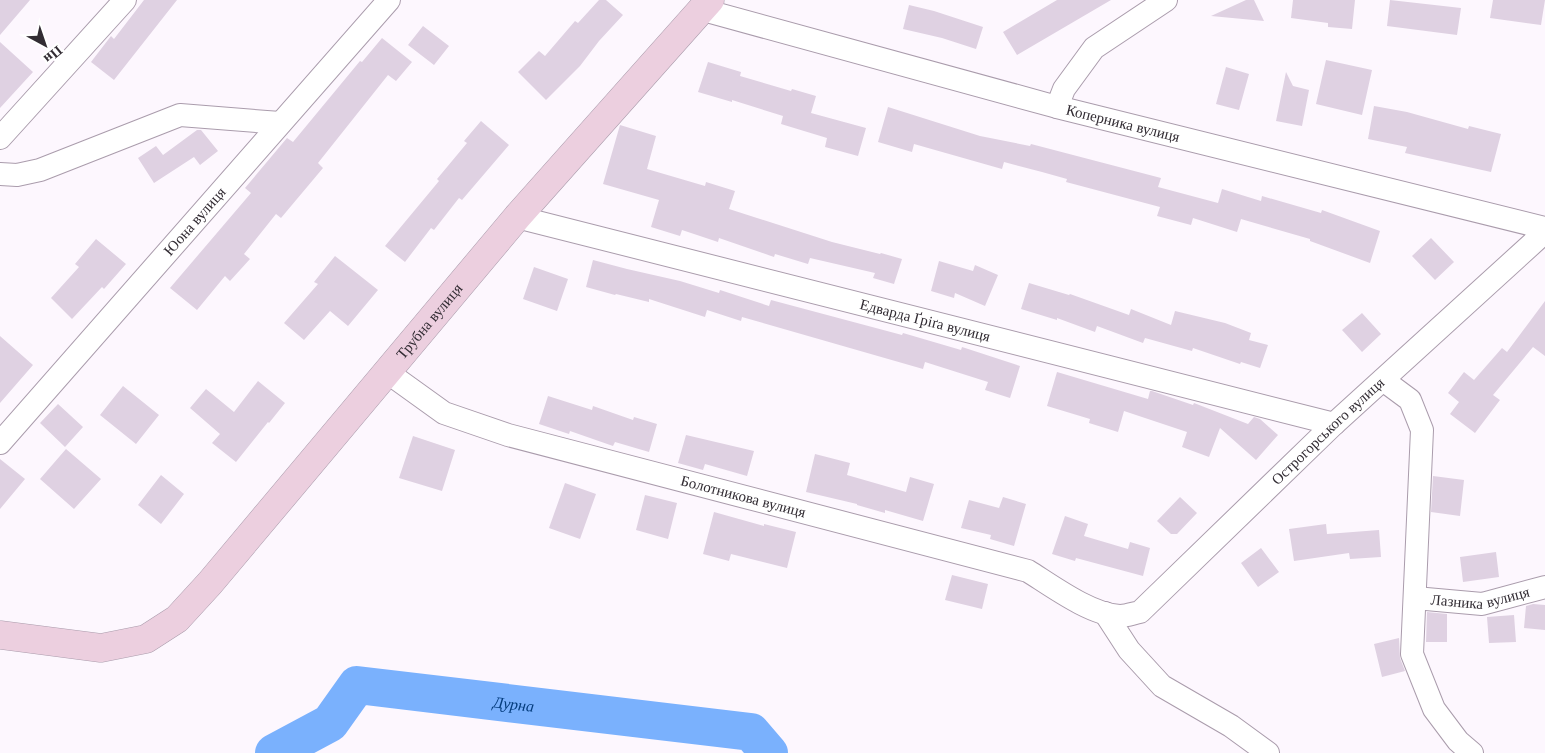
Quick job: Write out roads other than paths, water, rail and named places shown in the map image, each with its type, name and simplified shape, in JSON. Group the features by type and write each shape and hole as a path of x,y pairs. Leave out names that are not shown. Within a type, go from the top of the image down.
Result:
{"street":[{"path":"0,138 125,0"},
{"name":"Юона вулиця","path":"0,443 389,0"},
{"path":"1057,107 1064,89 1094,48 1166,0"},
{"name":"Коперника вулиця","path":"707,5 1057,107 1545,230"},
{"name":"Трубна вулиця","path":"0,635 101,648 146,639 177,619 517,217 707,5"},
{"path":"0,174 17,175 40,170 180,115 280,123"},
{"name":"Едварда Ґріґа вулиця","path":"517,217 1334,424"},
{"name":"Острогорського вулиця","path":"1105,613 1121,616 1140,612 1334,424 1545,230"},
{"name":"Болотникова вулиця","path":"387,372 444,413 508,435 1028,571 1072,599 1105,613"},
{"path":"1383,380 1410,400 1422,430 1412,654 1434,709 1458,741 1472,753"},
{"name":"Лазника вулиця","path":"1415,598 1482,604 1545,587"},
{"path":"1105,613 1129,650 1162,686 1231,726 1268,753"}],"waterway":[{"name":"Дурна","path":"274,753 330,723 357,685 751,732 769,753"}]}
